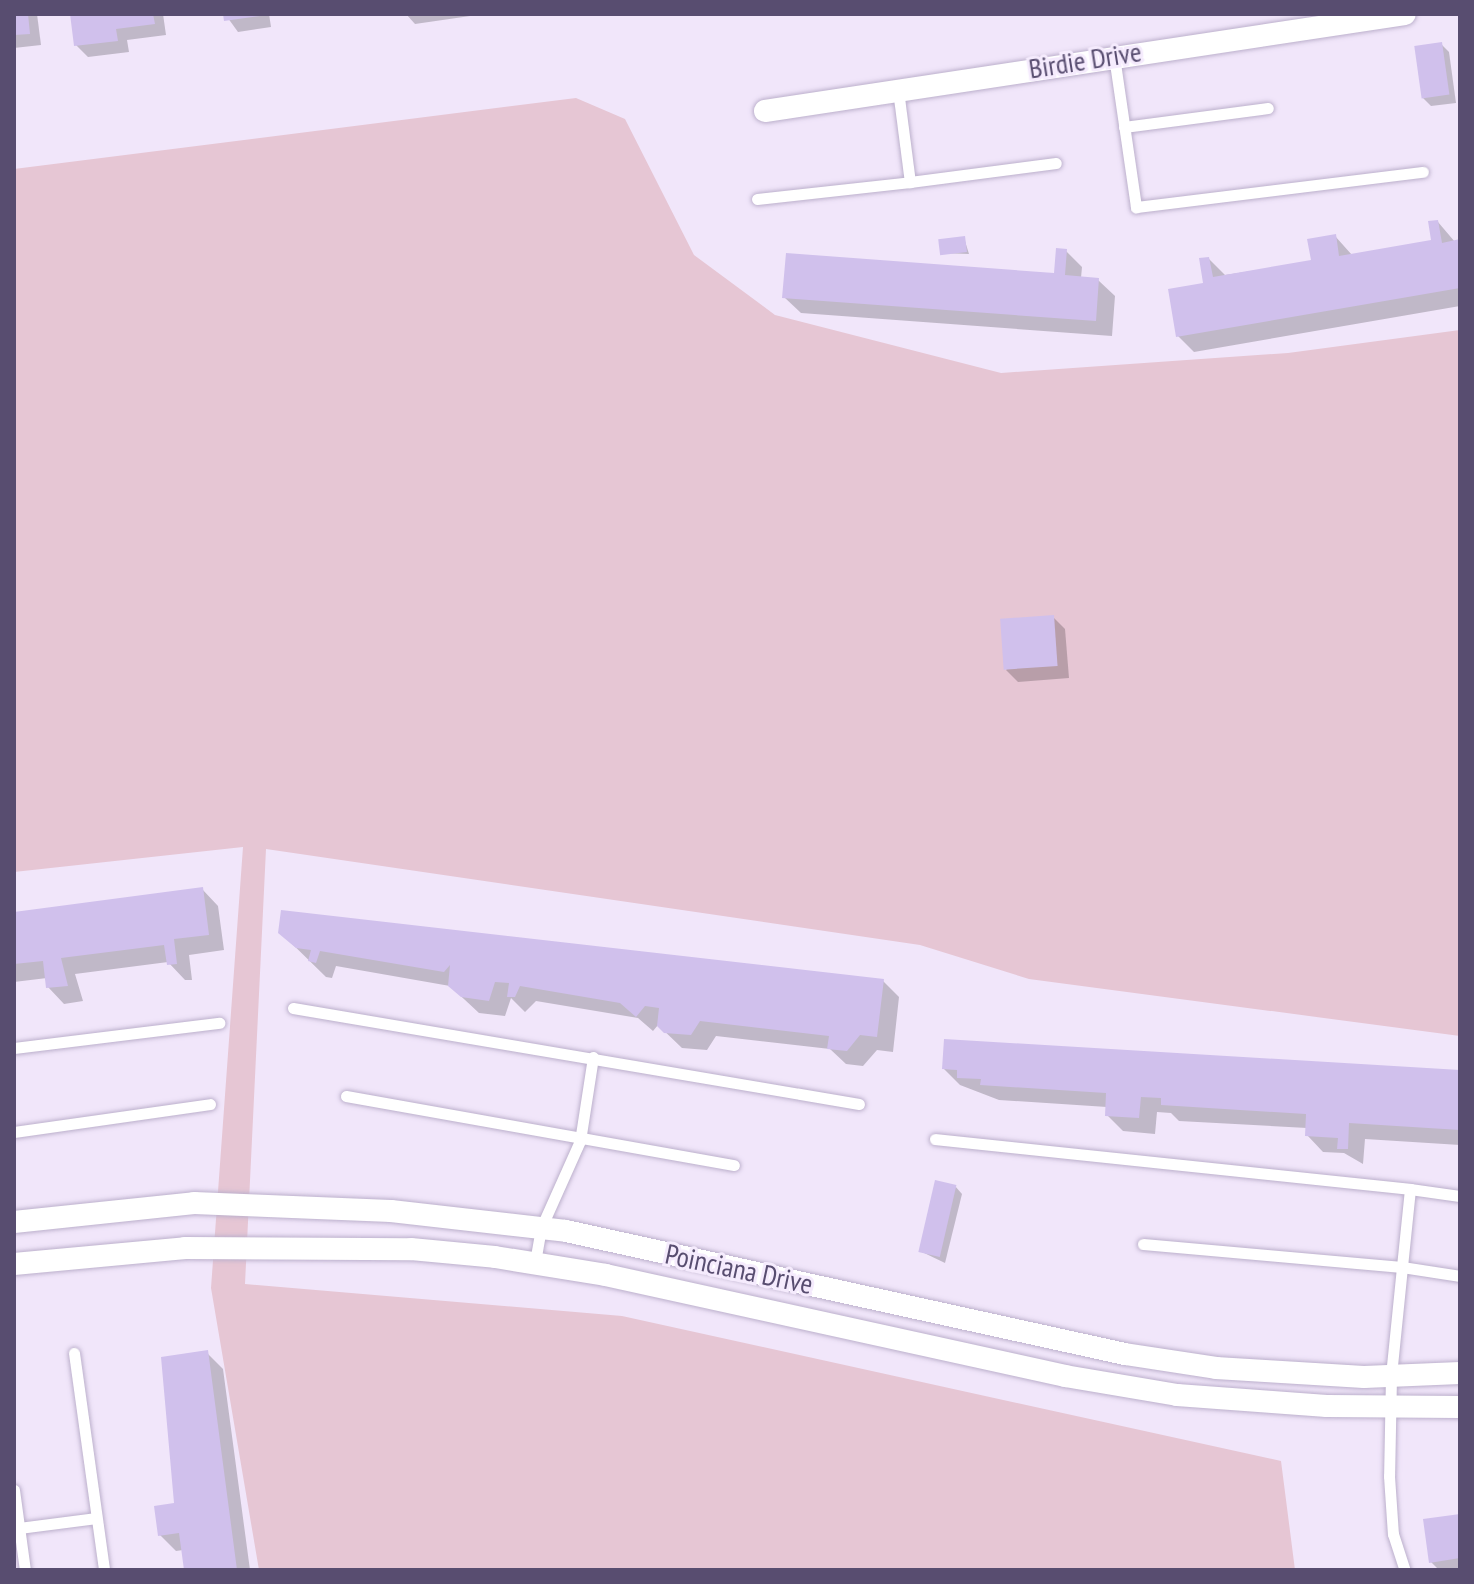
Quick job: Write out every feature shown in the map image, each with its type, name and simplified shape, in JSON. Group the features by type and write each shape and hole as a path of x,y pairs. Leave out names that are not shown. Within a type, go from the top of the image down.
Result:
{"street":[{"name":"Birdie Drive","path":"765,111 1114,55 1405,14"},
{"name":"Poinciana Drive","path":"14,1222 194,1203 391,1211 541,1228 1125,1354 1216,1368 1391,1376 1460,1373"},
{"name":"Poinciana Drive","path":"14,1264 246,1247 411,1249 535,1262 1079,1379 1177,1395 1391,1408 1460,1407"}],"lane":[{"path":"1114,55 1136,207 1423,172"},
{"path":"898,89 910,182"},
{"path":"1124,127 1268,108"},
{"path":"757,199 1056,163"},
{"path":"293,1008 859,1104"},
{"path":"14,1048 219,1023"},
{"path":"535,1262 541,1228 580,1141 593,1057"},
{"path":"346,1096 580,1141 734,1165"},
{"path":"14,1132 210,1104"},
{"path":"935,1139 1460,1196"},
{"path":"1405,1570 1393,1534 1391,1376 1410,1189"},
{"path":"1143,1244 1402,1267 1460,1276"},
{"path":"74,1353 104,1570"},
{"path":"14,1490 25,1570"},
{"path":"19,1528 96,1518"}],"shaded area":[{"path":"576,98 625,119 694,255 775,315 1001,373 1288,353 1460,330 1460,1036 1029,979 920,945 266,849 245,1284 622,1316 1281,1461 1295,1570 259,1570 211,1288 243,847 14,872 14,169"}],"building":[{"path":"14,14 28,14 30,34 14,35"},
{"path":"70,14 153,14 155,24 116,29 118,41 74,46"},
{"path":"223,14 260,14 260,16 224,21"},
{"path":"1442,42 1449,94 1422,98 1414,46"},
{"path":"1438,220 1442,243 1460,239 1460,288 1176,337 1168,289 1203,283 1199,258 1209,257 1213,277 1311,260 1307,239 1336,234 1339,256 1431,240 1428,221"},
{"path":"965,236 967,252 940,255 938,239"},
{"path":"1056,248 1067,249 1065,275 1099,278 1096,321 782,298 786,253 1054,273"},
{"path":"1054,615 1058,666 1004,670 1000,619"},
{"path":"203,887 209,935 174,939 177,964 167,965 164,945 61,958 68,986 46,988 43,961 14,964 14,912"},
{"path":"281,910 884,979 877,1037 860,1035 847,1051 827,1049 829,1036 700,1021 691,1035 664,1033 657,1026 659,1008 645,1006 636,1017 620,1003 520,986 515,997 507,997 509,983 495,982 489,1001 461,997 448,986 450,965 444,972 320,951 316,963 308,961 311,950 296,948 278,933"},
{"path":"944,1039 1460,1070 1460,1130 1349,1123 1348,1149 1337,1149 1338,1138 1305,1136 1306,1114 1161,1105 1161,1098 1141,1097 1139,1118 1105,1116 1106,1093 980,1085 981,1079 957,1078 957,1070 942,1069"},
{"path":"935,1180 956,1185 940,1257 918,1252"},
{"path":"208,1350 237,1570 184,1570 179,1533 158,1536 154,1506 174,1503 161,1357"},
{"path":"1460,1514 1460,1558 1429,1563 1423,1519"}]}
